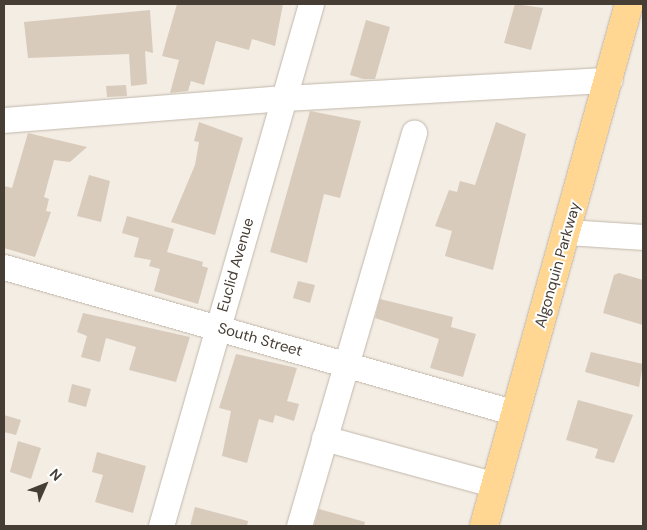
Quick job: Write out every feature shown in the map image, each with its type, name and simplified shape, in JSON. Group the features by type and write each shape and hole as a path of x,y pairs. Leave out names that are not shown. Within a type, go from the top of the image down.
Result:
{"main road":[{"name":"Algonquin Parkway","path":"484,526 568,232 629,4"}],"street":[{"name":"Euclid Avenue","path":"161,526 311,4"},
{"path":"4,120 284,98 610,80"},
{"path":"299,526 414,132"},
{"path":"568,232 643,237"},
{"name":"South Street","path":"4,268 516,413"},
{"path":"324,438 496,485"}],"building":[{"path":"177,4 283,4 275,46 252,39 249,50 216,41 204,85 191,81 188,91 170,93 179,60 162,56"},
{"path":"515,4 543,8 531,50 504,43"},
{"path":"150,10 153,53 145,51 147,84 131,86 129,54 28,58 24,22"},
{"path":"366,20 390,27 375,79 363,79 350,75"},
{"path":"126,85 127,96 107,97 106,86"},
{"path":"310,111 361,121 340,198 324,194 307,263 270,252"},
{"path":"199,122 243,138 215,235 171,222 195,165 199,142 194,141"},
{"path":"496,122 526,134 493,270 445,256 452,231 435,226 449,190 457,192 460,181 475,185"},
{"path":"28,133 87,147 70,162 54,160 44,197 49,199 46,211 51,212 35,257 4,248 4,186 12,188"},
{"path":"89,175 110,181 101,222 77,216"},
{"path":"127,216 174,229 167,252 203,262 202,266 208,268 198,304 154,291 160,269 149,266 151,260 134,257 139,238 122,233"},
{"path":"619,273 643,280 643,325 603,313 614,275"},
{"path":"298,281 315,285 310,303 293,298"},
{"path":"380,299 453,317 451,327 476,334 463,377 430,368 439,339 375,318"},
{"path":"83,313 190,337 176,382 129,370 136,347 106,338 100,362 81,357 87,336 77,332"},
{"path":"591,352 643,364 639,387 585,372"},
{"path":"236,354 297,368 287,401 299,404 294,421 275,415 273,423 259,419 247,463 222,456 231,411 219,408"},
{"path":"72,384 91,389 86,407 68,402"},
{"path":"578,400 633,415 614,463 595,458 598,449 566,440"},
{"path":"4,415 21,420 16,435 4,432"},
{"path":"18,441 41,448 31,479 10,472"},
{"path":"97,452 146,466 133,513 95,502 103,475 92,472"},
{"path":"195,507 248,521 247,526 190,526"},
{"path":"319,509 365,522 364,526 314,526"}]}
